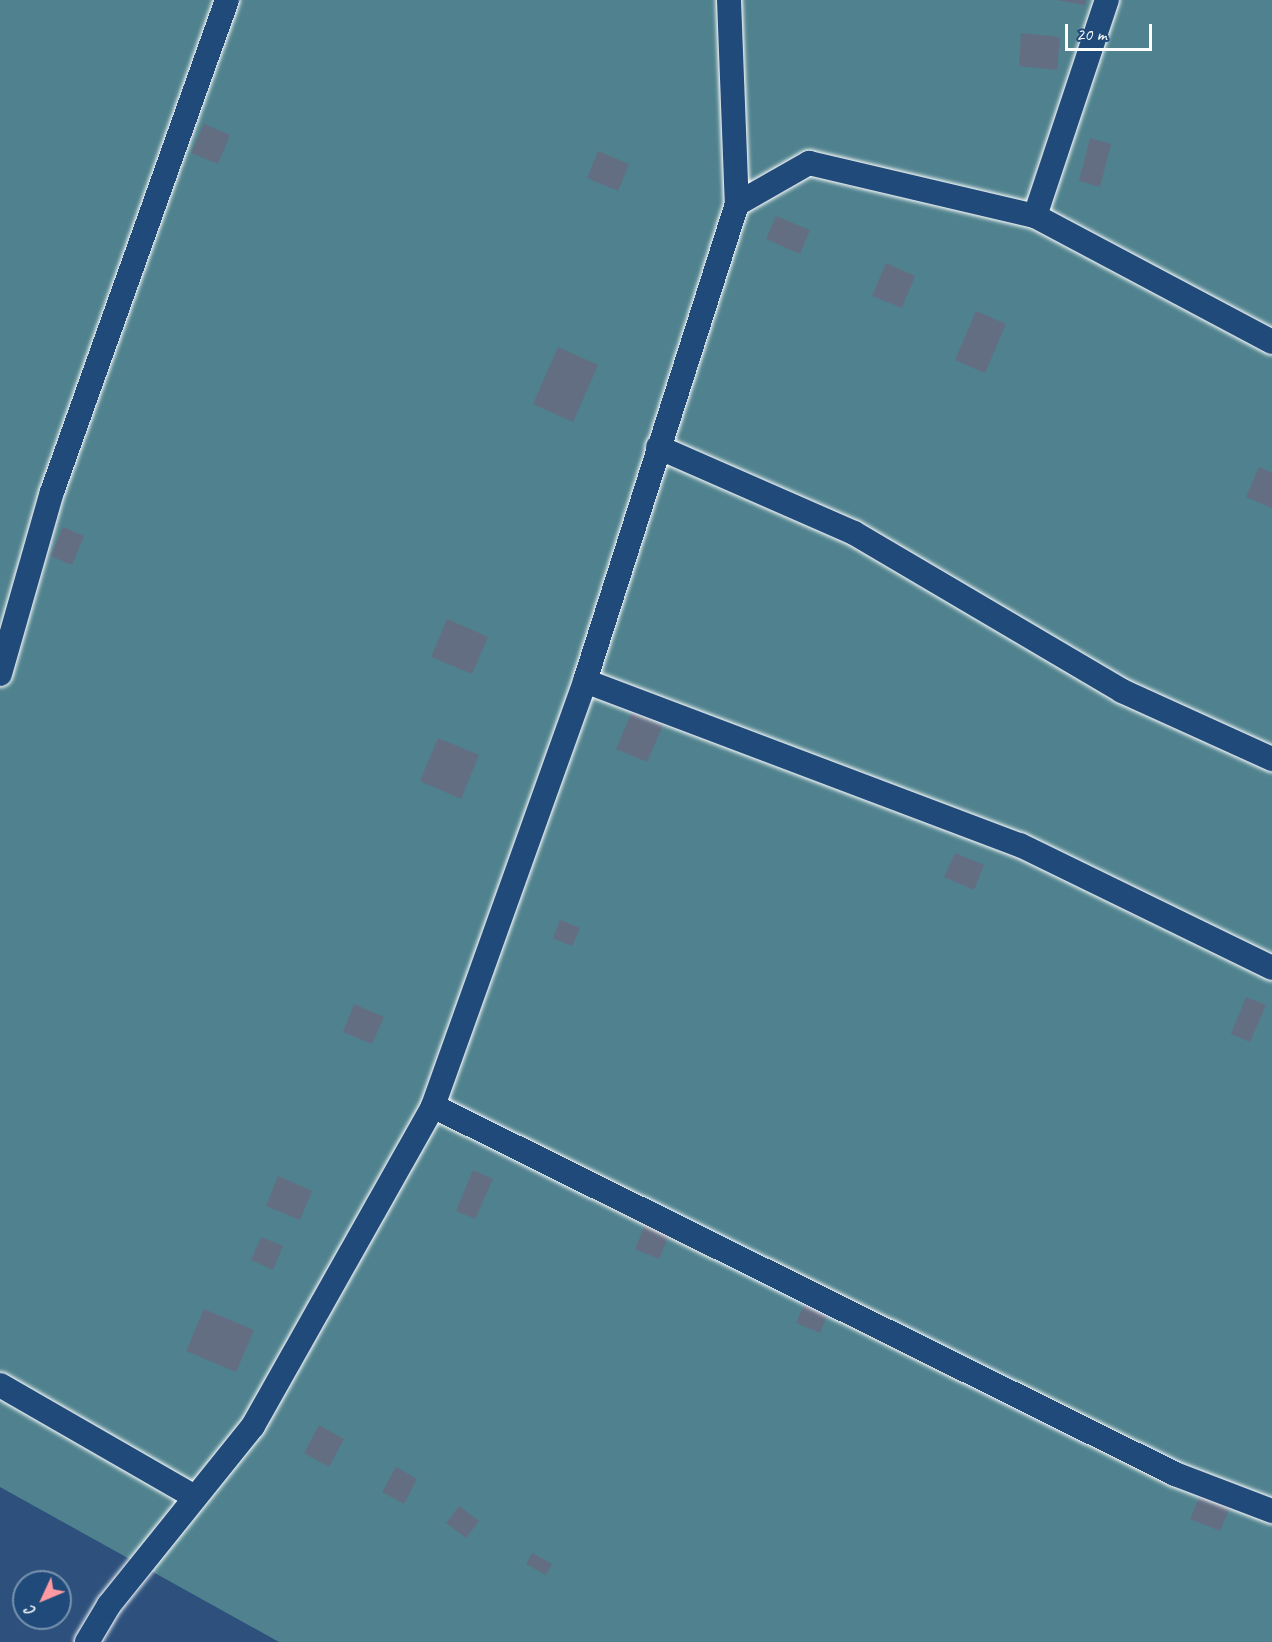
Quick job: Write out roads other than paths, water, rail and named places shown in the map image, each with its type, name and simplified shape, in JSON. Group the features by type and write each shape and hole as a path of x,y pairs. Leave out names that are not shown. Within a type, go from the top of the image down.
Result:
{"street":[{"path":"0,674 52,492 227,0"},
{"path":"87,1642 109,1605 253,1425 433,1106 585,681 737,204 729,0"},
{"path":"1035,216 1107,0"},
{"path":"737,204 809,163 1035,216 1272,342"},
{"path":"658,447 854,533 1122,691 1272,759"},
{"path":"585,681 1020,844 1272,968"},
{"path":"433,1106 1175,1474 1272,1511"},
{"path":"0,1385 195,1497"}]}
